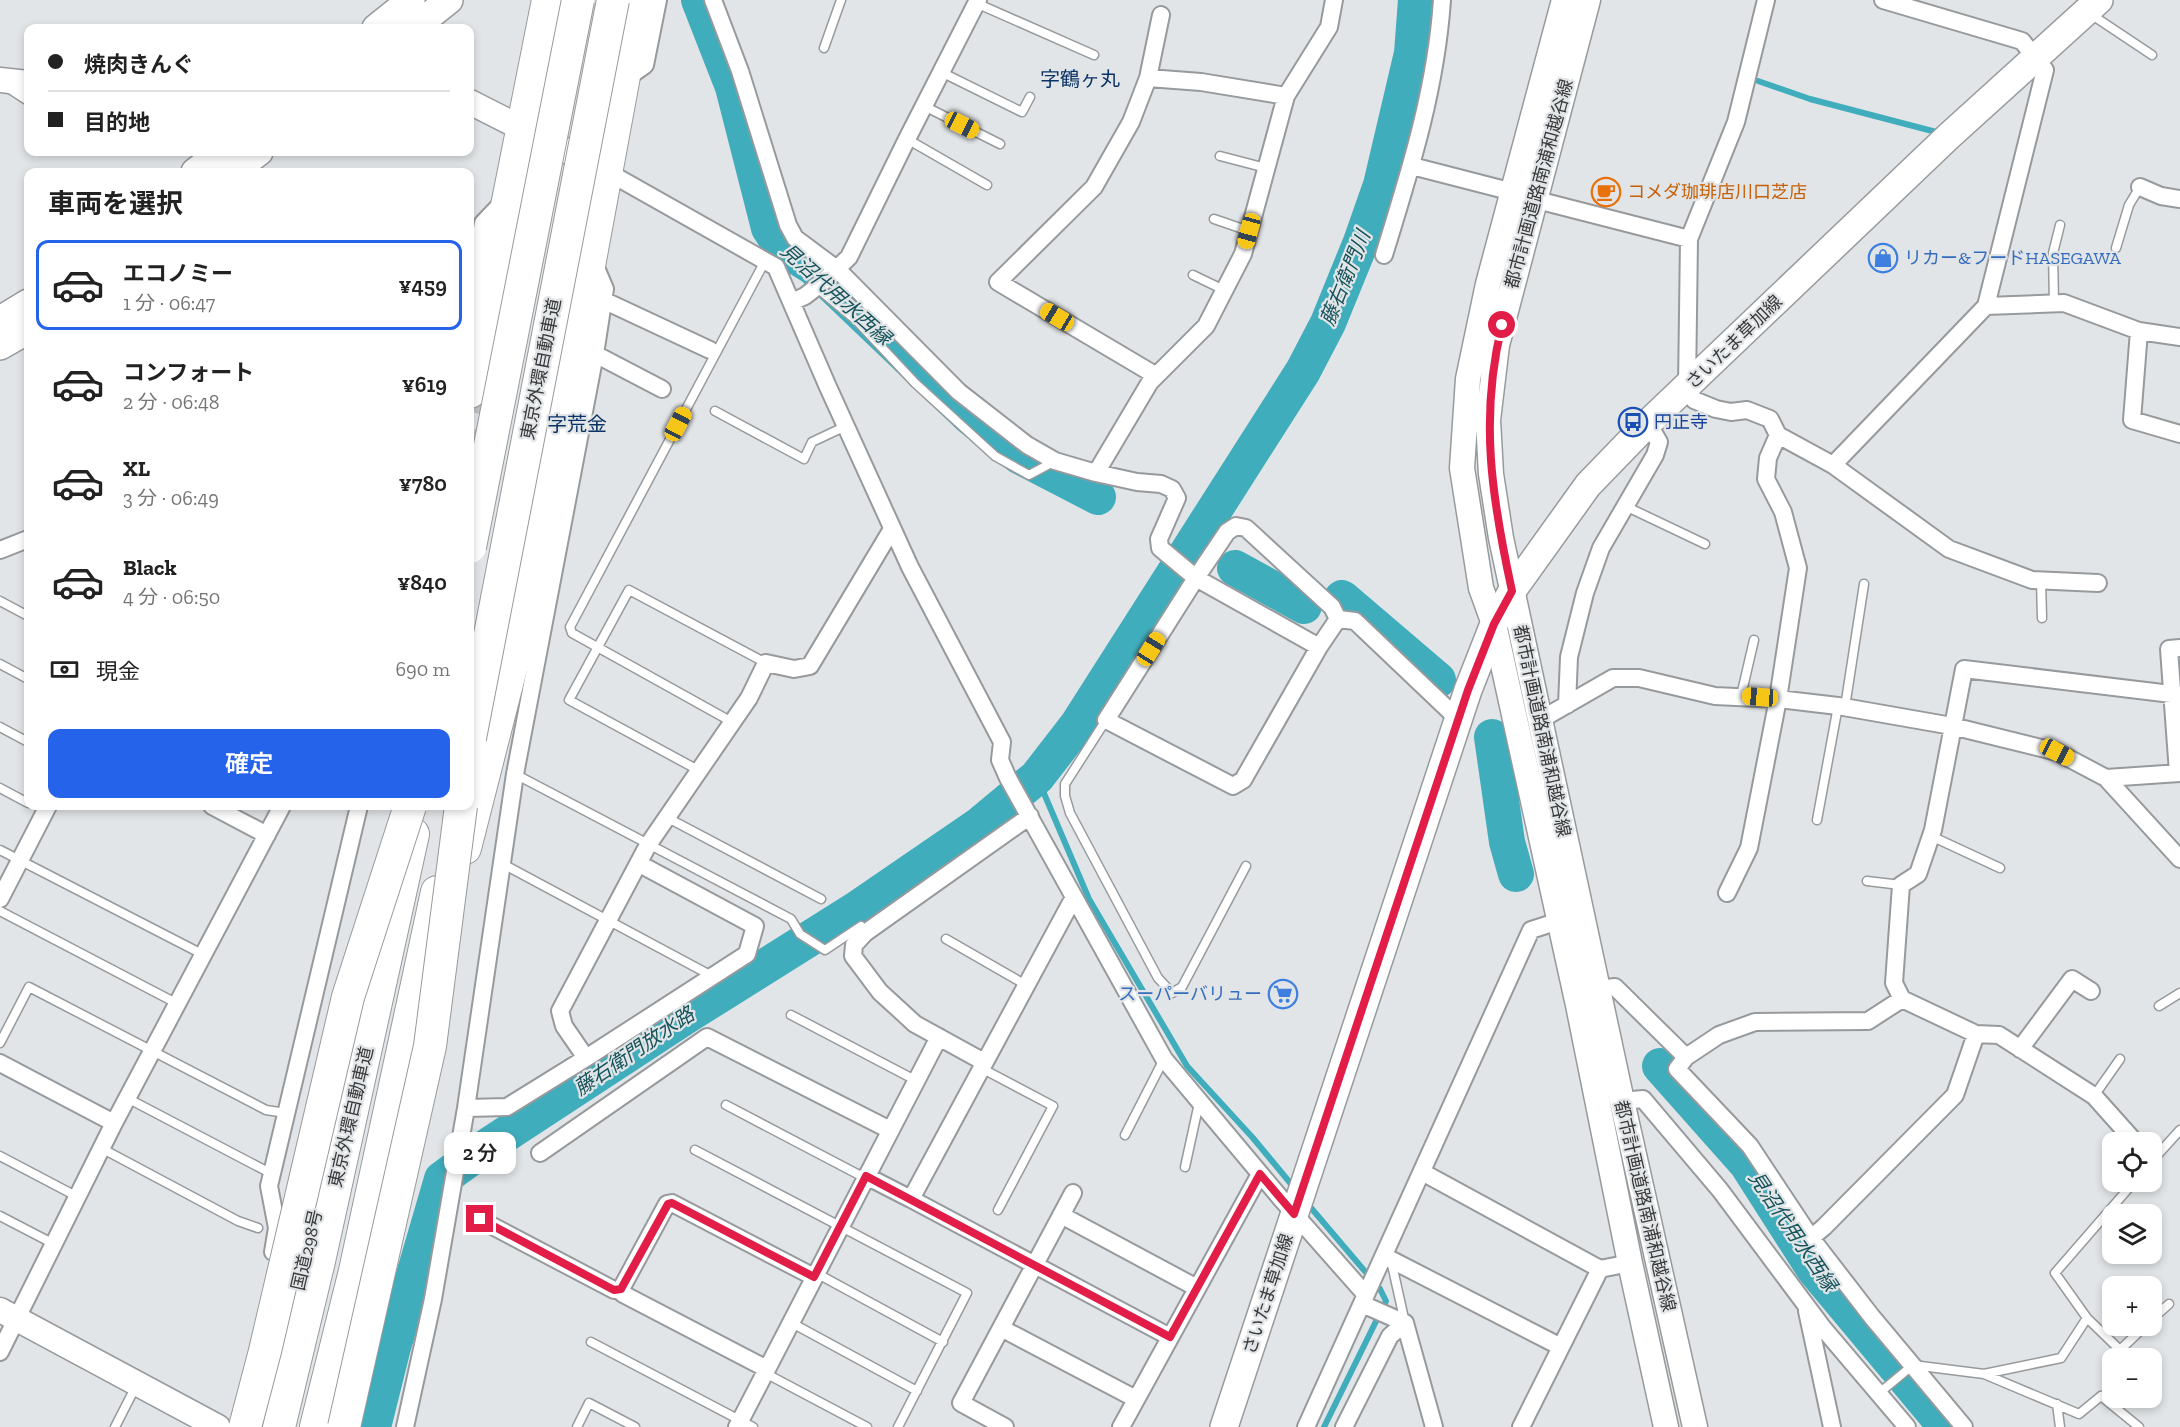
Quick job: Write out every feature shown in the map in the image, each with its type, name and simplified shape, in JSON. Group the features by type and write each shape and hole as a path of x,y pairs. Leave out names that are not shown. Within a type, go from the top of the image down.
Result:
{"highway":[{"name":"東京外環自動車道","path":"474,717 613,0"},
{"path":"329,1427 373,1255 441,946 525,613 638,0"},
{"name":"東京外環自動車道","path":"474,521 555,1"},
{"path":"474,372 524,128 555,1"},
{"name":"国道298号","path":"262,1427 291,1322 309,1243 373,929 392,810"},
{"path":"224,1427 265,1351 348,997 409,810"},
{"name":"東京外環自動車道","path":"279,1427 372,1024 417,810"},
{"name":"東京外環自動車道","path":"316,1427 355,1271 412,1015 454,810"},
{"path":"344,1427 430,1046 460,810"}],"main road":[{"path":"381,24 411,0"},
{"path":"419,24 449,0"},
{"name":"さいたま草加線","path":"1224,1427 1458,719 1494,624 1512,591 1588,485 1648,423 1941,144 2092,6"},
{"path":"200,168 216,156"},
{"path":"237,168 254,156"},
{"path":"0,320 24,305"},
{"path":"0,346 24,332"}],"street":[{"path":"623,81 645,65 658,0"},
{"path":"713,0 740,71 788,225 795,238 827,279 959,392 1027,445 1055,461 1137,482 1161,484 1172,489 1177,498 1159,539 1160,548 1194,576 1319,646"},
{"path":"1096,473 1155,375 1206,326 1243,254 1286,96 1329,27 1334,0"},
{"path":"1384,255 1412,166 1429,97 1439,44 1442,0"},
{"name":"都市計画道路南浦和越谷線","path":"1564,0 1488,285 1468,379 1462,468 1481,588 1494,624 1666,1427"},
{"name":"都市計画道路南浦和越谷線","path":"1588,0 1497,345 1488,420 1491,474 1512,591 1695,1427"},
{"path":"1766,0 1736,122 1689,239 1687,387 1694,400 1716,409 1731,412 1747,411 1770,419 1778,435 1833,465 1949,549 2032,580 2098,583"},
{"path":"1833,465 1986,306 2045,70 2022,41 1883,0"},
{"path":"792,302 805,296 827,279 849,257 977,2"},
{"path":"1155,375 998,282 1094,187 1131,122 1148,78 1161,15"},
{"path":"1148,78 1201,82 1286,96"},
{"path":"1,81 24,82"},
{"path":"474,104 606,171 776,267 910,567 1002,742 1000,760 1008,778 1164,1059 1260,1174 1298,1200 1364,1299 1405,1323 1434,1427"},
{"path":"1412,166 1513,192"},
{"path":"2140,187 2161,196 2180,199"},
{"path":"474,275 483,223 510,194"},
{"path":"1537,200 1689,239"},
{"path":"405,1427 433,1299 466,1108 515,774 595,354 605,289 590,254"},
{"path":"603,300 710,350"},
{"path":"1986,306 2064,303 2139,331 2180,337"},
{"path":"2139,331 2132,420 2180,435"},
{"path":"595,354 662,389"},
{"path":"1567,705 1569,657 1585,593 1601,548 1655,454 1659,442 1648,423"},
{"path":"1727,892 1749,848 1778,699 1798,568 1783,512 1766,478 1768,458 1778,435"},
{"path":"1236,526 1246,528 1332,607 1338,619 1319,646 1243,780 1233,786 1106,720 1194,576 1227,531 1236,526"},
{"path":"586,1058 564,1026 560,1011 648,845 749,698 766,663 795,669 810,666 892,529"},
{"path":"0,550 24,541"},
{"path":"1338,619 1354,621 1458,719"},
{"path":"2106,778 2179,773 2176,695 2169,649 2180,648"},
{"path":"2126,1132 2094,1096 1999,1035 1976,1034 1902,999 1894,983 1901,885 1918,874 1931,836 1964,669 2176,695"},
{"path":"1540,720 1613,678 1639,678 1715,696 1778,699 1842,707 1952,726 2057,752 2106,778 2180,858"},
{"path":"0,899 42,810"},
{"path":"220,810 267,835"},
{"path":"0,1352 8,1315 52,1243 176,1003 280,810"},
{"path":"291,1322 268,1281 277,1228 269,1186 358,810"},
{"path":"982,1065 915,1024 889,1000 853,956 854,945 865,933 1030,816"},
{"path":"466,1108 507,1107 747,954 755,926 647,868"},
{"path":"910,1199 1074,897"},
{"path":"1306,1427 1364,1299 1388,1258 1422,1172 1531,930 1559,921"},
{"path":"2020,1048 2072,980 2091,991"},
{"path":"1598,989 1615,987 1686,1057"},
{"path":"1902,999 1868,1022 1755,1022 1719,1035 1686,1057 1677,1069 1750,1146 1811,1238 1872,1317 1964,1427"},
{"path":"1811,1238 1955,1095 1976,1034"},
{"path":"540,1152 707,1037 890,1130"},
{"path":"743,1425 790,1322 939,1037"},
{"path":"0,1063 114,1123"},
{"path":"1622,1101 1643,1099 1720,1190 1805,1305 1907,1427"},
{"path":"1422,1172 1600,1269 1630,1263"},
{"path":"1121,1427 1260,1174"},
{"path":"866,1177 1170,1337"},
{"path":"1005,1427 961,1403 1073,1193"},
{"path":"621,1289 668,1204 672,1203 815,1275"},
{"path":"1061,1215 1197,1288"},
{"path":"480,1219 614,1290 621,1289"},
{"path":"1388,1258 1561,1347"},
{"path":"1521,1427 1600,1269"},
{"path":"621,1289 623,1294 766,1371"},
{"path":"1805,1305 1832,1427"},
{"path":"8,1315 224,1427"},
{"path":"1344,1427 1390,1336 1405,1323"},
{"path":"1001,1328 1136,1398"}],"lane":[{"path":"824,48 841,0"},
{"path":"977,2 1094,55"},
{"path":"2092,6 2152,55"},
{"path":"941,72 1022,112 1030,97"},
{"path":"1,81 24,99"},
{"path":"924,106 1000,144"},
{"path":"907,139 987,184"},
{"path":"1220,156 1266,168"},
{"path":"2116,248 2129,205 2140,187"},
{"path":"1214,219 1249,231"},
{"path":"2054,303 2053,253 2060,225"},
{"path":"732,722 572,633 570,627 765,261"},
{"path":"1193,275 1224,290"},
{"path":"827,279 857,321 915,383 995,456 1029,475 1055,461"},
{"path":"715,411 804,459 812,442 846,426"},
{"path":"1625,506 1705,544"},
{"path":"2042,580 2042,618"},
{"path":"1817,820 1842,707 1864,584"},
{"path":"698,770 569,700 629,590 766,663"},
{"path":"0,601 24,614"},
{"path":"1741,696 1754,640"},
{"path":"0,664 24,677"},
{"path":"1106,720 1065,784 1065,796 1070,813 1158,978 1172,993 1182,987 1246,866"},
{"path":"0,727 24,740"},
{"path":"515,774 791,919 800,934 825,950 861,926 865,933"},
{"path":"0,788 24,801"},
{"path":"666,817 821,899"},
{"path":"1931,836 2000,868"},
{"path":"0,850 202,954"},
{"path":"501,863 712,976"},
{"path":"1867,881 1901,885"},
{"path":"0,911 176,1003"},
{"path":"946,939 1026,985"},
{"path":"0,1043 29,987 266,1110 286,1113"},
{"path":"2159,1006 2180,993"},
{"path":"791,1016 917,1081"},
{"path":"1125,1135 1164,1059"},
{"path":"2094,1096 2120,1059"},
{"path":"982,1065 1053,1106 999,1210"},
{"path":"127,1098 272,1174"},
{"path":"1185,1167 1200,1102"},
{"path":"726,1105 866,1177"},
{"path":"2162,1149 2180,1130"},
{"path":"100,1148 238,1221 258,1228"},
{"path":"695,1150 967,1293 898,1427"},
{"path":"0,1156 76,1196"},
{"path":"2102,1333 2087,1318 2055,1273 2125,1192"},
{"path":"0,1216 52,1243"},
{"path":"1388,1258 1405,1323"},
{"path":"815,1275 943,1342"},
{"path":"2162,1310 2169,1304"},
{"path":"1984,1374 2061,1358 2087,1318"},
{"path":"790,1322 917,1391"},
{"path":"2106,1336 2120,1350 2135,1336"},
{"path":"591,1342 743,1425"},
{"path":"1878,1394 1913,1365 1984,1374 2079,1414 2101,1396 2139,1427"},
{"path":"766,1371 867,1427"},
{"path":"115,1427 138,1382"},
{"path":"577,1427 590,1403 635,1427"},
{"path":"2057,1404 2060,1427"}],"waterway":[{"name":"見沼代用水西縁","path":"699,0 733,87 769,228 782,248 813,267 970,417 1019,456 1098,497"},
{"name":"藤右衛門放水路","path":"373,1427 393,1347 442,1179 483,1149 691,1013 855,910 979,825 1037,777 1078,724 1303,371 1328,323 1381,185 1412,53 1416,0"},
{"path":"1758,81 1810,99 1940,133"},
{"name":"見沼代用水西縁","path":"1235,568 1304,606"},
{"name":"見沼代用水西縁","path":"1342,598 1438,680"},
{"name":"見沼代用水西縁","path":"1492,737 1507,842 1516,874"},
{"path":"1037,777 1089,899 1187,1066 1253,1138 1296,1190"},
{"name":"見沼代用水西縁","path":"1660,1066 1747,1164 1814,1269 1946,1427"},
{"path":"1306,1202 1380,1289 1386,1301 1324,1427"}],"tunnel":[{"path":"474,441 490,362"}],"place":[{"name":"コメダ珈琲店川口芝店","path":"1606,192"},
{"name":"リカー&フードHASEGAWA","path":"1883,258"},
{"name":"円正寺","path":"1633,422"},
{"name":"スーパーバリュー","path":"1283,994"}],"district":[{"name":"字鶴ヶ丸","path":"1080,79"},
{"name":"字荒金","path":"577,424"}],"route":[{"path":"480,1219 614,1290 621,1289 668,1204 672,1203 814,1277 866,1176 1170,1337 1260,1174 1294,1214 1468,690 1494,624 1512,591 1491,474 1488,420 1497,345 1502,325"}],"water label":[{"name":"藤右衛門川","path":"1345,278"}]}
